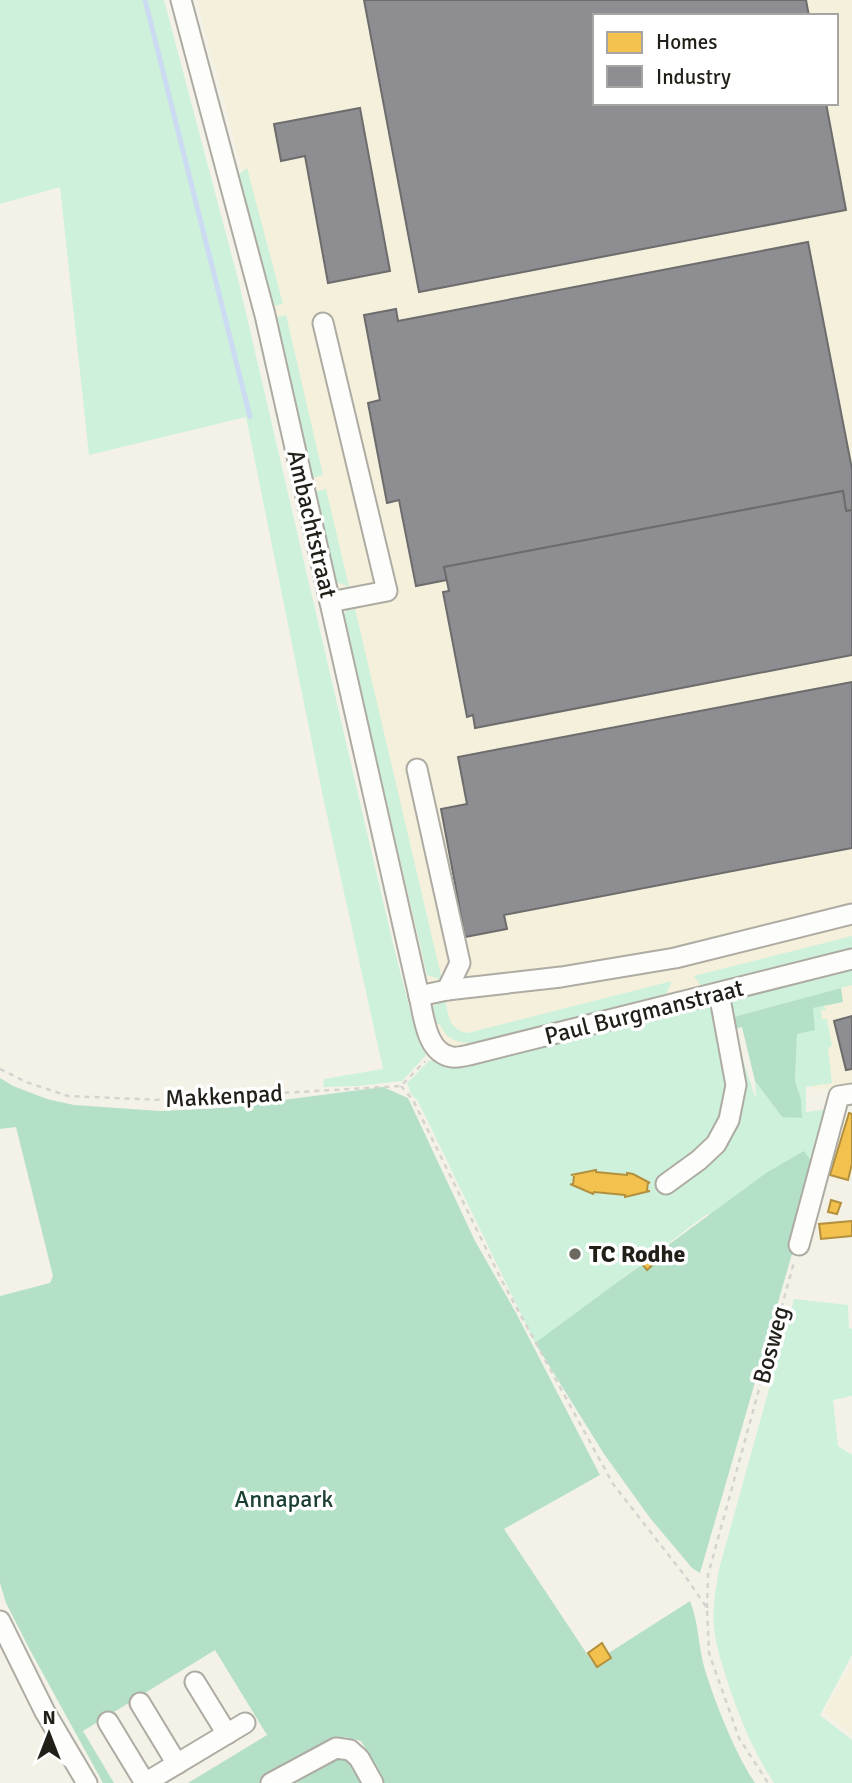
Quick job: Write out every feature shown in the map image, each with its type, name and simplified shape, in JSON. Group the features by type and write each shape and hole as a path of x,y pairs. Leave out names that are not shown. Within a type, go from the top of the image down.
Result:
{"street":[{"name":"Ambachtstraat","path":"181,0 265,315 419,996 430,1038 436,1049"},
{"path":"323,323 387,591 330,602"},
{"path":"417,769 460,963 447,990"},
{"path":"419,996 447,990 561,977 674,958 852,914"},
{"name":"Paul Burgmanstraat","path":"436,1049 451,1057 469,1055 852,959"},
{"path":"666,1184 716,1144 729,1120 736,1085 719,993"},
{"path":"799,1245 839,1096 852,1094"},
{"path":"0,1621 46,1712 87,1783"},
{"path":"195,1682 227,1734"},
{"path":"140,1703 177,1764"},
{"path":"108,1722 145,1783 245,1723"},
{"path":"271,1783 336,1748 350,1750 359,1758 373,1783"}],"path":[{"path":"436,1049 401,1086 413,1100 502,1281 612,1484 707,1608"},
{"name":"Makkenpad","path":"0,1069 26,1082 68,1096 150,1100 401,1086"},
{"name":"Bosweg","path":"768,1783 740,1738 709,1653 708,1575 799,1245"}],"shaded area":[{"path":"197,0 852,0 852,1086 813,1090 780,1004 458,1083 447,1058 368,753 248,192"},
{"path":"852,1664 852,1734 824,1712"}],"green space":[{"path":"0,0 164,0 239,283 393,944 418,1041 426,1055 402,1081 323,1087 324,1079 383,1069 323,797 246,417 89,455 60,187 0,204"},
{"path":"247,168 283,304 269,307 236,177"},
{"path":"286,315 323,475 311,478 273,318"},
{"path":"326,489 349,587 334,581 314,492"},
{"path":"355,609 442,980 427,975 343,615 347,610"},
{"path":"852,936 852,949 702,987 694,976"},
{"path":"852,968 852,985 730,1018 726,1000"},
{"path":"672,981 666,994 474,1046 474,1043 449,1037 440,1024 437,1024 433,1006 445,999 453,1025 468,1033"},
{"path":"841,988 843,1002 813,1008 815,1030 797,1034 795,1081 801,1099 802,1118 782,1117 755,1081 742,1027 734,1029 730,1018"},
{"name":"TC Rodhe","path":"711,1005 719,1018 731,1023 755,1097 755,1081 782,1117 801,1099 795,1081 797,1033 813,1008 824,1006 826,1010 821,1010 822,1019 827,1019 832,1046 828,1048 832,1083 806,1087 806,1112 829,1109 814,1165 707,1214 624,1277 602,1298 597,1297 572,1327 566,1321 535,1343 407,1083 430,1060 450,1067 466,1066"},
{"name":"Annapark","path":"0,1078 47,1099 74,1105 160,1111 221,1108 383,1087 408,1098 475,1241 515,1311 600,1475 504,1529 593,1663 690,1601 703,1661 715,1698 733,1743 755,1783 376,1783 370,1756 361,1741 345,1737 262,1783 188,1783 267,1735 215,1650 83,1731 114,1783 103,1783 30,1650 6,1603 0,1583 0,1296 50,1283 53,1276 16,1127 0,1129"},
{"path":"804,1151 814,1165 813,1181 700,1573 692,1568 650,1518 604,1454 535,1343 766,1173"},
{"path":"794,1299 848,1305 849,1328 852,1329 852,1396 833,1400 838,1446 852,1455 852,1655 820,1715 852,1740 852,1783 774,1783 753,1746 736,1707 721,1661 714,1628 719,1569"},
{"path":"334,1759 350,1761 366,1783 297,1783 302,1772"}],"building: Homes":[{"path":"849,1113 852,1114 852,1164 848,1180 830,1175"},
{"path":"596,1170 633,1174 650,1183 648,1182 647,1191 650,1191 625,1197 593,1194 570,1184 573,1185 574,1175 571,1175"},
{"path":"831,1200 841,1203 837,1214 828,1212"},
{"path":"852,1221 852,1236 821,1239 819,1224"},
{"path":"651,1256 656,1262 647,1270 642,1264"},
{"path":"602,1643 611,1658 597,1667 588,1653"}],"building: Industry":[{"path":"364,0 806,0 809,14 593,14 593,105 826,105 846,210 419,292"},
{"path":"360,108 390,271 328,283 305,156 281,161 274,124"},
{"path":"808,242 852,469 852,510 846,511 843,491 444,567 447,580 416,586 399,500 387,503 368,403 380,400 364,315 396,309 398,321"},
{"path":"843,491 846,511 852,510 852,655 475,728 473,715 467,717 443,592 449,591 444,567"},
{"path":"852,682 852,848 504,915 507,929 465,937 441,809 467,804 458,757"},
{"path":"852,1016 852,1069 846,1070 834,1021"}],"waterway":[{"path":"145,0 250,417"}],"place":[{"name":"TC Rodhe","path":"575,1254"}]}
